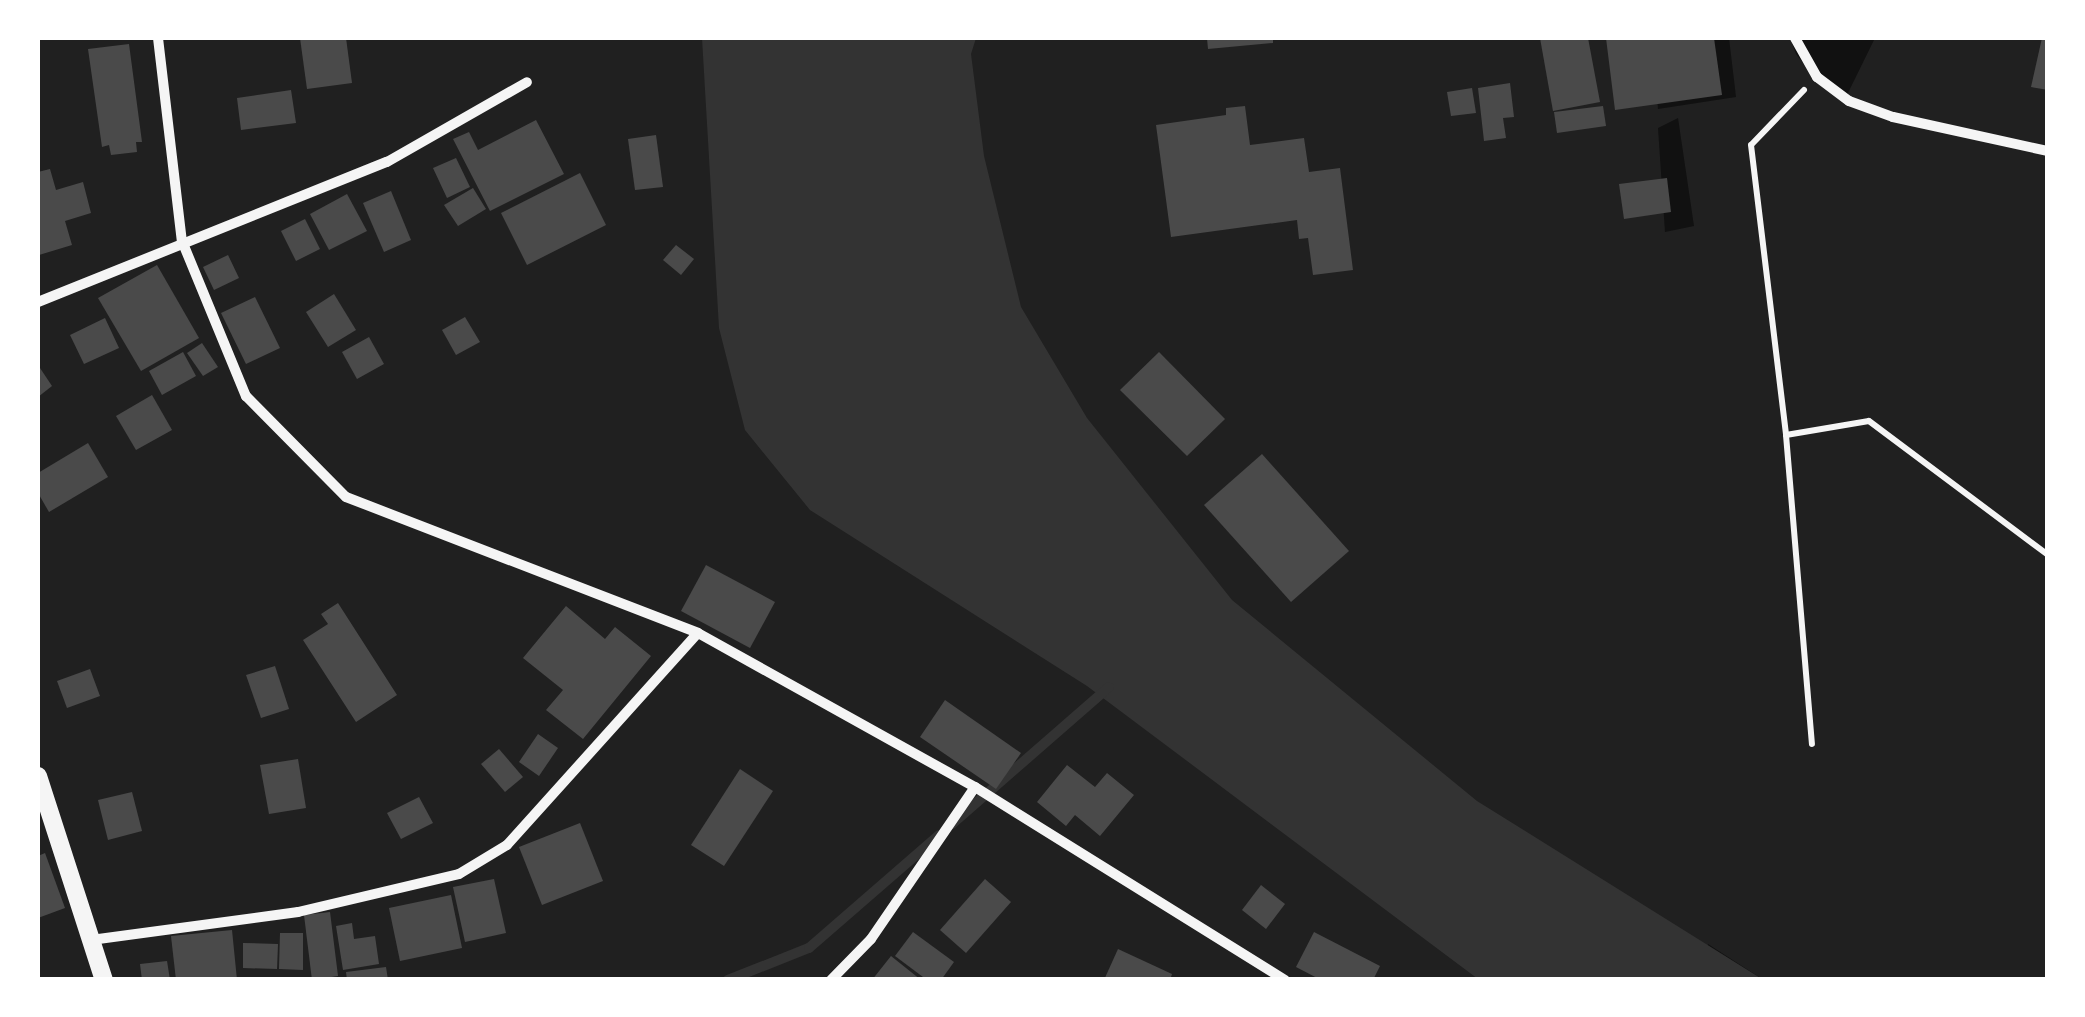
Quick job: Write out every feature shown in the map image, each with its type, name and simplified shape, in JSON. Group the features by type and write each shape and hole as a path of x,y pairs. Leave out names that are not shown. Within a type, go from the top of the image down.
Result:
{"street":[{"path":"158,38 182,241 246,396 346,496 698,634 976,787 1285,980"},
{"path":"1795,38 1817,76 1849,102 1893,117 2048,151"},
{"path":"38,302 182,241 388,162 528,82"},
{"path":"91,940 298,912 459,874 506,844 698,634"},
{"path":"38,776 104,980"},
{"path":"831,980 871,938 976,787"}],"path":[{"path":"1812,744 1786,434 1751,145 1817,76"},
{"path":"1786,434 1869,421 2048,555"}],"shaded area":[{"path":"38,38 1653,38 1658,109 1736,97 1729,38 1790,38 1796,54 1823,88 1844,101 1875,38 2047,38 2047,979 1762,979 1708,944 1709,980 38,979","holes":["1678,118 1694,226 1665,232 1658,128"]},
{"path":"702,38 976,38 971,54 984,156 1021,307 1087,418 1232,600 1477,801 1762,979 1478,979 1087,686 810,510 745,430 719,328"}],"building":[{"path":"300,38 346,38 352,83 307,89"},
{"path":"1207,38 1273,38 1273,43 1208,49"},
{"path":"1540,38 1588,38 1600,102 1553,111"},
{"path":"1606,38 1714,38 1722,95 1615,110"},
{"path":"2042,38 2048,38 2048,90 2031,87"},
{"path":"129,44 142,142 136,142 137,152 111,155 109,145 102,147 88,49"},
{"path":"1510,83 1514,117 1503,118 1506,138 1484,141 1478,88"},
{"path":"1472,88 1476,113 1451,116 1447,92"},
{"path":"291,90 296,123 241,130 237,98"},
{"path":"1245,106 1250,145 1304,138 1309,172 1340,168 1353,270 1313,275 1308,238 1299,239 1297,220 1171,237 1156,125 1226,115 1226,108"},
{"path":"1603,106 1606,126 1557,133 1554,112"},
{"path":"536,120 564,174 490,211 453,139 469,132 478,150"},
{"path":"656,135 663,187 635,190 628,139"},
{"path":"456,158 470,187 447,198 433,168"},
{"path":"50,169 56,190 83,182 91,213 65,221 72,245 39,255 38,172"},
{"path":"580,173 606,225 527,265 501,213"},
{"path":"1667,178 1671,212 1624,219 1619,184"},
{"path":"473,188 486,209 458,226 444,205"},
{"path":"391,191 411,240 384,252 363,203"},
{"path":"347,194 367,231 329,250 310,214"},
{"path":"305,219 320,249 296,261 281,231"},
{"path":"676,245 694,259 681,275 663,260"},
{"path":"228,255 239,278 214,290 203,267"},
{"path":"157,265 199,338 141,371 98,298"},
{"path":"334,294 356,330 328,347 306,312"},
{"path":"255,297 280,348 246,364 221,313"},
{"path":"465,317 480,342 456,355 442,330"},
{"path":"105,318 119,348 84,364 70,335"},
{"path":"369,337 384,364 357,379 342,352"},
{"path":"202,343 218,367 203,376 187,353"},
{"path":"183,352 196,376 162,395 149,371"},
{"path":"1159,352 1225,419 1187,456 1120,390"},
{"path":"38,365 52,386 38,397"},
{"path":"152,395 172,430 136,450 116,416"},
{"path":"88,443 108,477 49,512 38,493 38,473"},
{"path":"1262,454 1349,551 1291,602 1204,505"},
{"path":"706,565 775,602 750,648 681,611"},
{"path":"338,603 397,695 356,722 303,640 328,624 321,614"},
{"path":"566,606 605,639 615,627 651,656 583,739 546,710 563,690 523,658"},
{"path":"275,666 289,709 261,718 246,675"},
{"path":"90,669 100,696 67,708 57,681"},
{"path":"945,700 1021,753 996,789 920,737"},
{"path":"538,734 558,748 539,776 519,762"},
{"path":"499,749 523,777 505,792 481,764"},
{"path":"298,759 306,808 269,814 260,765"},
{"path":"1067,765 1095,787 1107,773 1134,795 1100,836 1075,815 1066,826 1037,802"},
{"path":"740,769 773,791 724,866 691,845"},
{"path":"132,792 142,831 108,840 98,800"},
{"path":"419,797 433,823 401,839 387,813"},
{"path":"580,823 603,881 542,905 519,847"},
{"path":"45,853 65,908 38,918 38,856"},
{"path":"494,879 506,933 465,942 453,887"},
{"path":"985,879 1011,902 966,953 940,930"},
{"path":"1261,885 1285,904 1266,929 1242,910"},
{"path":"451,895 462,948 400,961 389,908"},
{"path":"330,912 338,976 312,980 304,915"},
{"path":"352,923 354,939 375,936 379,964 343,970 336,926"},
{"path":"232,930 237,980 176,980 171,936"},
{"path":"913,932 954,962 941,980 927,980 895,956"},
{"path":"1314,932 1380,966 1373,980 1321,980 1296,967"},
{"path":"280,933 303,933 303,970 279,969"},
{"path":"243,943 278,944 277,969 243,968"},
{"path":"1118,949 1172,974 1170,980 1104,980"},
{"path":"891,956 921,980 872,980"},
{"path":"167,961 170,980 142,980 140,964"},
{"path":"386,967 388,980 347,980 346,972"}],"waterway":[{"path":"952,824 1109,687"},
{"path":"728,980 809,948 939,835"}]}
